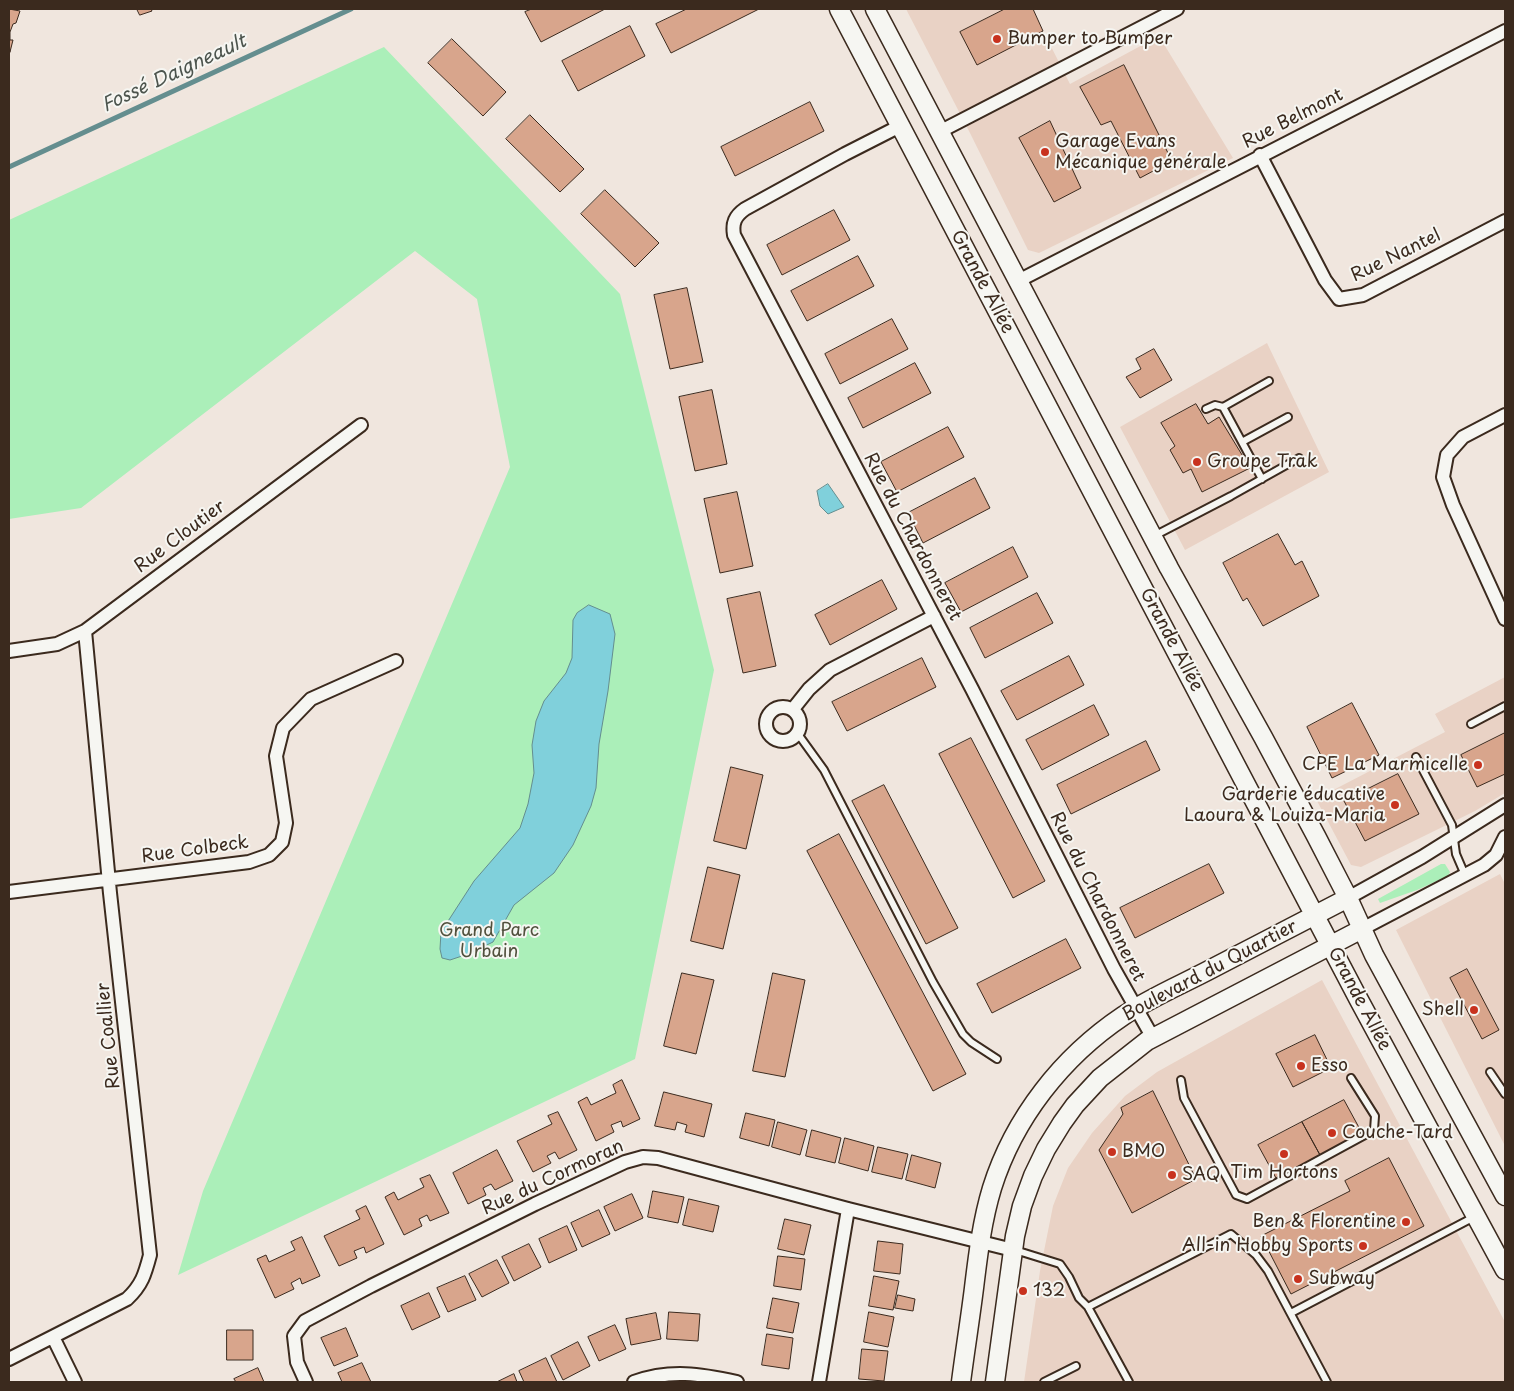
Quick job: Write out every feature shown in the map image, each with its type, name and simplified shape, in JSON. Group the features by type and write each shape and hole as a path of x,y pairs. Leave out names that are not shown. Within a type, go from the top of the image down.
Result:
{"main road":[{"name":"Grande Allée","path":"840,9 1314,915 1505,1270"},
{"name":"Grande Allée","path":"875,9 1153,537 1263,737 1348,898 1374,955 1505,1196"},
{"name":"Boulevard du Quartier","path":"960,1382 980,1241 985,1214 997,1174 1018,1130 1034,1103 1052,1080 1072,1058 1109,1026 1136,1008 1348,898"},
{"name":"Boulevard du Quartier","path":"994,1382 1018,1220 1033,1176 1046,1149 1062,1123 1084,1094 1136,1048 1362,929"}],"street":[{"path":"939,132 1177,9"},
{"name":"Rue Belmont","path":"1018,281 1260,155 1505,31"},
{"name":"Rue du Chardonneret","path":"900,126 745,209 737,215 733,228 734,235 972,689 1092,926 1153,1038"},
{"name":"Rue Nantel","path":"1260,155 1324,280 1339,299 1363,295 1505,221"},
{"path":"1505,415 1463,437 1447,455 1443,477 1453,505 1501,601 1505,619"},
{"name":"Rue Cloutier","path":"9,650 57,644 85,630 361,425"},
{"path":"793,709 809,688 830,670 934,616"},
{"name":"Rue Coallier","path":"9,1359 127,1299 137,1289 144,1277 150,1255 109,880 85,630"},
{"name":"Rue Colbeck","path":"9,892 249,862 268,855 282,842 286,823 276,756 283,728 311,699 396,661"},
{"path":"782,706 793,709 801,720 798,734 791,740 782,741 773,738 766,726 768,717 773,710 782,706"},
{"path":"1348,898 1422,857 1505,805"},
{"path":"1362,929 1491,860 1499,851 1505,837"},
{"name":"Rue du Cormoran","path":"306,1382 297,1362 294,1336 306,1321 370,1286 535,1204 625,1162 644,1158 658,1158 848,1209 1013,1250"},
{"path":"819,1382 848,1209"},
{"path":"52,1337 74,1382"},
{"path":"634,1382 659,1374 685,1373 737,1382"}],"lane":[{"path":"1222,407 1268,381"},
{"path":"1206,409 1215,404 1222,407 1262,479"},
{"path":"1242,442 1288,417"},
{"path":"1153,537 1298,458"},
{"path":"1471,724 1505,706"},
{"path":"798,734 824,770 933,982 963,1034 971,1042 997,1059"},
{"path":"1416,757 1452,826 1456,854 1465,874"},
{"path":"1490,1072 1505,1094"},
{"path":"1181,1080 1184,1098 1236,1195 1247,1199 1374,1130 1375,1116 1351,1078"},
{"path":"1291,1313 1476,1216"},
{"path":"1088,1307 1231,1234 1256,1255 1268,1271 1327,1382"},
{"path":"1013,1250 1060,1264 1069,1277 1079,1298 1088,1307 1129,1382"},
{"path":"1044,1382 1076,1366"}],"shaded area":[{"path":"906,9 1032,9 1070,84 1159,36 1233,158 1039,253 1028,250"},
{"path":"1267,343 1329,472 1185,550 1120,427"},
{"name":"Garderie éducative Laoura & Louiza-Maria","path":"1505,677 1505,793 1475,811 1361,867 1351,865 1316,799 1445,732 1435,714"},
{"path":"1500,874 1505,884 1505,1146 1396,930"},
{"path":"1322,980 1505,1322 1505,1382 1024,1382 1040,1271 1053,1206 1068,1168 1092,1133 1125,1096 1157,1072"}],"green space":[{"name":"Grand Parc Urbain","path":"384,47 620,294 714,670 635,1059 178,1275 203,1191 510,467 477,299 415,251 81,508 9,519 9,220"},
{"path":"1441,864 1445,864 1450,872 1448,876 1417,890 1380,903 1378,899"}],"water":[{"path":"828,484 844,507 828,514 820,506 817,491"},
{"path":"589,605 610,614 615,634 599,744 596,788 591,806 573,845 554,873 514,905 493,942 450,960 442,958 440,949 441,932 474,881 520,828 528,804 534,773 532,745 536,721 544,701 566,673 572,658 573,620 577,613"}],"building":[{"path":"9,9 20,11 16,23 13,24 10,32 9,32"},
{"path":"137,9 151,9 152,11 140,15"},
{"path":"532,9 605,9 541,42 525,12"},
{"path":"687,9 759,9 671,53 656,24"},
{"path":"1005,9 1033,9 1043,31 977,65 960,32"},
{"path":"630,26 645,56 578,91 562,61"},
{"path":"9,32 10,40 13,40 10,52"},
{"path":"452,39 506,92 483,116 428,63"},
{"path":"1124,65 1172,161 1140,178 1111,121 1101,125 1080,87"},
{"path":"810,102 824,131 735,176 721,147"},
{"path":"530,115 584,169 560,192 506,139"},
{"name":"Garage Evans Mécanique générale","path":"1050,121 1081,188 1054,202 1019,138"},
{"path":"605,190 659,243 635,267 581,214"},
{"path":"834,210 850,240 782,275 767,245"},
{"path":"858,256 874,286 807,321 791,291"},
{"path":"687,288 703,362 670,369 654,295"},
{"path":"892,319 908,349 840,384 825,354"},
{"path":"1154,349 1172,380 1140,398 1126,377 1141,369 1136,359"},
{"path":"915,363 931,393 863,428 848,398"},
{"path":"712,390 727,464 695,471 679,397"},
{"path":"1196,404 1208,424 1219,417 1250,468 1202,492 1191,469 1183,473 1170,450 1175,446 1161,423"},
{"path":"948,427 964,457 897,492 881,462"},
{"path":"975,478 990,508 923,543 908,513"},
{"path":"737,492 753,566 720,573 704,499"},
{"path":"1278,534 1295,565 1302,561 1319,596 1263,626 1247,598 1243,601 1223,563"},
{"path":"1013,547 1028,577 961,612 945,583"},
{"path":"882,580 897,609 830,645 815,615"},
{"path":"760,592 776,666 743,673 727,599"},
{"path":"1037,593 1053,623 985,658 970,628"},
{"path":"1069,656 1084,685 1017,720 1001,691"},
{"path":"922,658 936,687 847,731 832,702"},
{"path":"1352,703 1379,755 1332,778 1307,727"},
{"path":"1094,705 1109,735 1042,770 1026,740"},
{"path":"1505,733 1505,774 1477,787 1461,755"},
{"path":"971,738 1045,881 1013,898 939,754"},
{"path":"1146,741 1160,770 1071,814 1057,785"},
{"path":"731,767 763,775 746,849 714,841"},
{"path":"1398,774 1419,814 1365,841 1344,801"},
{"path":"884,785 958,928 926,944 852,801"},
{"path":"839,834 966,1074 933,1091 807,851"},
{"path":"1209,864 1224,893 1135,938 1120,908"},
{"path":"708,867 740,875 723,949 691,941"},
{"path":"1066,939 1081,968 992,1013 977,984"},
{"path":"1467,969 1499,1030 1482,1039 1450,978"},
{"path":"682,973 714,980 696,1054 664,1046"},
{"path":"773,973 805,980 785,1077 753,1071"},
{"path":"1315,1035 1331,1068 1293,1087 1276,1054"},
{"path":"622,1080 640,1119 623,1127 621,1121 611,1125 614,1132 596,1141 578,1102 587,1097 591,1105 616,1093 613,1085"},
{"path":"1153,1091 1196,1179 1132,1213 1099,1150 1123,1114 1121,1108"},
{"path":"664,1092 712,1104 704,1137 685,1132 687,1125 677,1122 675,1130 655,1126"},
{"path":"1344,1100 1362,1133 1320,1155 1302,1122"},
{"path":"558,1112 577,1150 559,1159 555,1152 547,1156 551,1163 533,1172 517,1141 552,1124 548,1116"},
{"path":"746,1113 775,1120 769,1146 740,1138"},
{"path":"778,1122 807,1130 800,1155 772,1147"},
{"path":"1302,1122 1320,1155 1276,1178 1258,1145"},
{"path":"812,1130 841,1138 835,1163 806,1156"},
{"path":"845,1138 874,1146 868,1171 839,1163"},
{"path":"878,1147 908,1154 902,1179 872,1172"},
{"path":"497,1150 513,1181 495,1190 491,1184 483,1188 486,1195 468,1204 453,1173"},
{"path":"912,1155 941,1163 935,1188 906,1180"},
{"path":"1389,1158 1424,1226 1291,1294 1261,1236 1350,1191 1345,1181"},
{"path":"430,1175 449,1213 430,1221 427,1215 419,1219 422,1226 404,1235 385,1197 394,1192 398,1200 424,1187 420,1179"},
{"path":"653,1191 684,1197 678,1223 648,1217"},
{"path":"632,1194 643,1218 615,1231 604,1207"},
{"path":"689,1199 719,1206 713,1232 683,1225"},
{"path":"366,1206 384,1244 366,1253 364,1247 354,1251 357,1258 339,1266 324,1236 360,1219 356,1211"},
{"path":"599,1210 610,1234 582,1247 571,1223"},
{"path":"785,1219 811,1225 804,1255 778,1249"},
{"path":"567,1226 577,1250 549,1263 539,1239"},
{"path":"302,1237 320,1276 302,1284 300,1278 291,1283 294,1289 275,1298 257,1259 266,1255 269,1262 295,1250 291,1242"},
{"path":"878,1241 903,1244 900,1274 874,1271"},
{"path":"529,1244 541,1267 514,1281 502,1257"},
{"path":"778,1256 805,1259 801,1290 774,1286"},
{"path":"497,1260 509,1283 482,1297 469,1274"},
{"path":"465,1276 476,1300 448,1312 437,1288"},
{"path":"874,1276 899,1281 893,1310 869,1306"},
{"path":"429,1293 440,1317 412,1330 401,1306"},
{"path":"898,1295 915,1299 913,1311 895,1308"},
{"path":"773,1298 799,1303 793,1333 767,1328"},
{"path":"669,1312 700,1314 698,1341 667,1339"},
{"path":"869,1312 894,1317 888,1347 864,1342"},
{"path":"656,1313 661,1339 631,1345 626,1319"},
{"path":"615,1325 626,1349 599,1361 588,1337"},
{"path":"346,1328 358,1356 334,1366 321,1338"},
{"path":"227,1330 253,1330 253,1360 227,1360"},
{"path":"767,1334 793,1338 789,1369 762,1365"},
{"path":"578,1342 590,1366 563,1380 551,1356"},
{"path":"862,1349 888,1351 884,1381 859,1379"},
{"path":"546,1358 557,1382 524,1382 519,1371"},
{"path":"362,1363 371,1382 342,1382 338,1373"},
{"path":"258,1368 264,1382 236,1382 234,1379"},
{"path":"514,1374 517,1382 497,1382"}],"waterway":[{"name":"Fossé Daigneault","path":"9,167 351,9"}],"place":[{"name":"Bumper to Bumper","path":"997,39"},
{"name":"Garage Evans Mécanique générale","path":"1045,152"},
{"name":"Groupe Trak","path":"1197,462"},
{"name":"CPE La Marmicelle","path":"1478,765"},
{"name":"Garderie éducative Laoura & Louiza-Maria","path":"1395,805"},
{"name":"Shell","path":"1474,1010"},
{"name":"Esso","path":"1301,1066"},
{"name":"Couche-Tard","path":"1332,1133"},
{"name":"BMO","path":"1112,1152"},
{"name":"Tim Hortons","path":"1284,1154"},
{"name":"SAQ","path":"1172,1175"},
{"name":"Ben & Florentine","path":"1406,1222"},
{"name":"All-in Hobby Sports","path":"1363,1246"},
{"name":"Subway","path":"1298,1279"},
{"name":"132","path":"1023,1291"}]}
